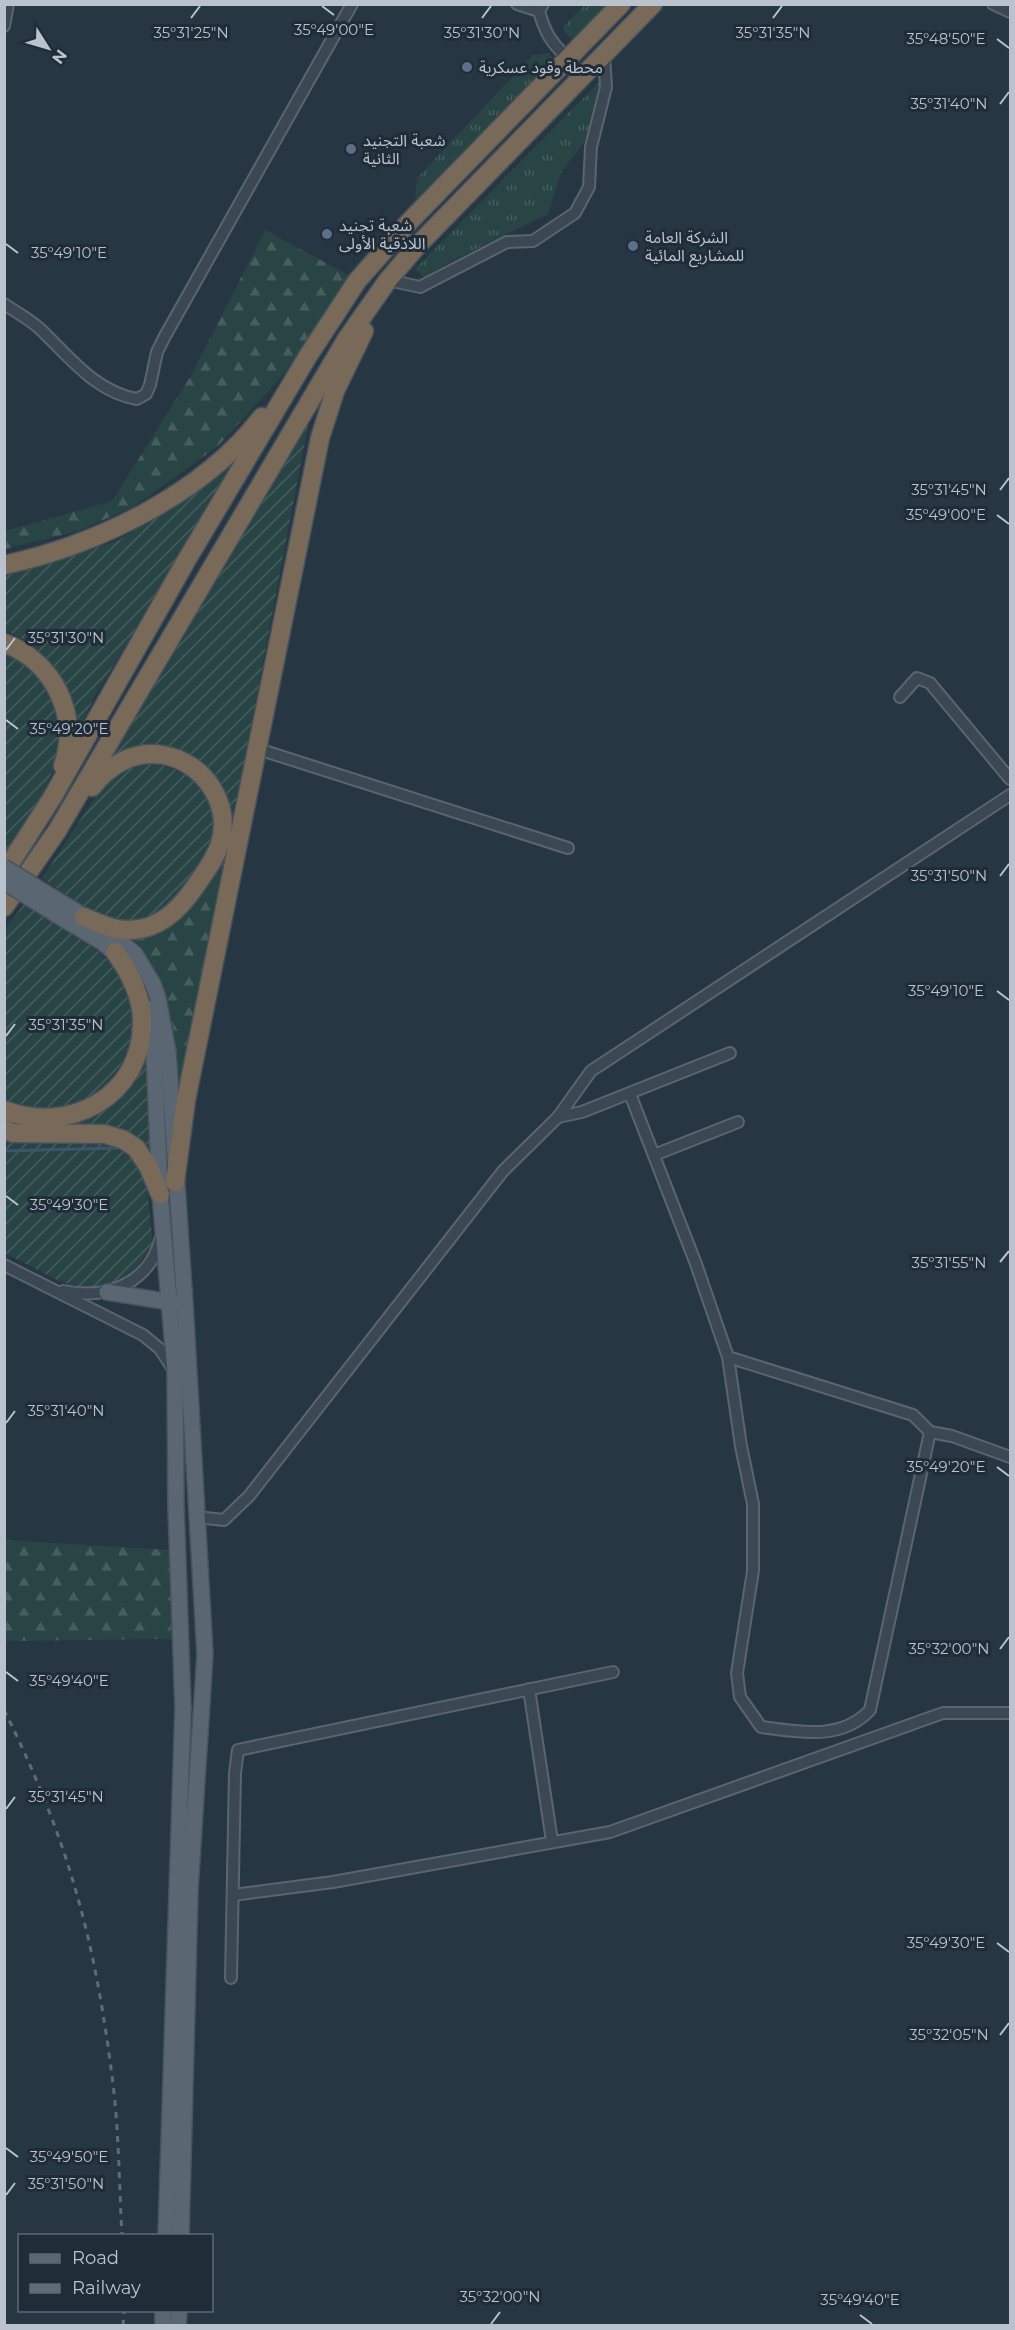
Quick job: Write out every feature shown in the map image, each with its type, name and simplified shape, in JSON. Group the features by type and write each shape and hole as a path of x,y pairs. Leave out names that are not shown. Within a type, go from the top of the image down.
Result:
{"highway":[{"path":"4,873 52,798 186,561 308,356 357,281 410,221 621,4"},
{"path":"7,905 57,831 346,340 388,280 418,245 653,4"},
{"path":"175,1182 186,1100 320,438 335,391 388,280"},
{"path":"4,565 70,547 104,533 147,512 178,493 208,470 260,420 308,356"},
{"path":"4,643 24,652 39,664 56,686 62,701 66,716 68,747 52,798"},
{"path":"57,831 106,772 115,765 136,756 159,754 181,760 200,772 218,799 223,821 217,853 178,910 160,922 128,930 107,927 84,917"},
{"path":"4,1110 32,1118 61,1118 96,1105 114,1091 123,1080 137,1053 142,1023 138,993 115,952"},
{"path":"4,1129 13,1133 105,1134 124,1140 136,1148 148,1166 160,1194"}],"main road":[{"path":"4,867 115,952 135,976 149,1017 154,1055 160,1194 175,1371 176,1507 183,1708 166,2234"},
{"path":"4,882 59,909 84,917 108,932 135,954 153,984 158,998 168,1052 205,1654 190,1889 181,2234"},
{"path":"107,1292 185,1304"}],"street":[{"path":"4,26 8,4"},
{"path":"4,304 37,326 91,378 109,391 137,399 146,394 157,352 165,336 352,4"},
{"path":"517,4 541,8 544,31 568,59"},
{"path":"993,4 1011,12"},
{"path":"388,280 420,287 507,242 533,241 575,213 589,187 591,147 606,87 604,55"},
{"path":"900,697 917,678 930,683 1011,779"},
{"path":"258,749 568,848"},
{"path":"196,1517 224,1520 249,1497 503,1171 558,1117 591,1071 1011,795"},
{"path":"558,1117 582,1112 730,1053"},
{"path":"630,1094 696,1264 728,1357 741,1446 753,1504 753,1570 737,1673 740,1697 761,1727 822,1733 860,1721 870,1710 930,1432"},
{"path":"654,1155 738,1122"},
{"path":"51,1289 84,1295 107,1292 122,1286 137,1276 159,1246 163,1229"},
{"path":"4,1265 143,1335 160,1349 175,1371"},
{"path":"728,1357 913,1415 930,1432 952,1436 1011,1457"},
{"path":"231,1978 235,1773 238,1750 613,1672"},
{"path":"529,1689 552,1842"},
{"path":"233,1895 333,1882 610,1832 943,1713 1011,1713"}],"green space":[{"path":"585,5 608,5 577,38 570,38 562,28"},
{"path":"549,53 554,60 418,200 415,197 417,178 533,55"},
{"path":"599,82 603,90 586,140 561,172 548,214 424,277 415,269"},
{"path":"265,230 350,276 285,373 218,446 135,506 78,531 5,549 5,531 112,501 192,374"},
{"path":"308,425 232,827 227,801 166,749 142,745 108,760"},
{"path":"250,442 96,694 77,733 70,699 56,670 35,648 5,630 4,575 35,568 119,540 173,505"},
{"path":"5,649 31,666 42,677 54,702 59,727 54,766 47,784 5,854"},
{"path":"148,764 176,770 199,786 213,809 215,823 213,838 204,859 187,884 158,914 141,921 117,921 87,909 42,878 99,791 114,776 124,770"},
{"path":"224,861 179,1091 176,1049 164,990 156,971 131,938 159,933 179,921 196,902"},
{"path":"25,903 87,942 108,961 117,971 129,993 133,1016 131,1038 123,1060 110,1079 93,1095 73,1105 49,1110 31,1109 5,1099 4,930"},
{"path":"146,1055 150,1156 136,1139 117,1128 5,1124 4,1116 60,1125"},
{"path":"4,1138 11,1142 104,1143 130,1152 146,1177 153,1244 136,1269 112,1284 87,1290 59,1281 5,1253"},
{"path":"4,1540 171,1550 171,1639 5,1641"}],"waterway":[{"path":"4,1151 117,1148"}],"railway":[{"path":"4,1710 53,1821 93,1958 114,2096 122,2234"},
{"path":"123,2326 124,2312"}],"place":[{"name":"محطة وقود عسكرية","path":"467,67"},
{"name":"شعبة التجنيد الثانية","path":"351,149"},
{"name":"شعبة تجنيد اللاذقية الأولى","path":"327,234"},
{"name":"الشركة العامة للمشاريع المائية","path":"633,246"}]}
